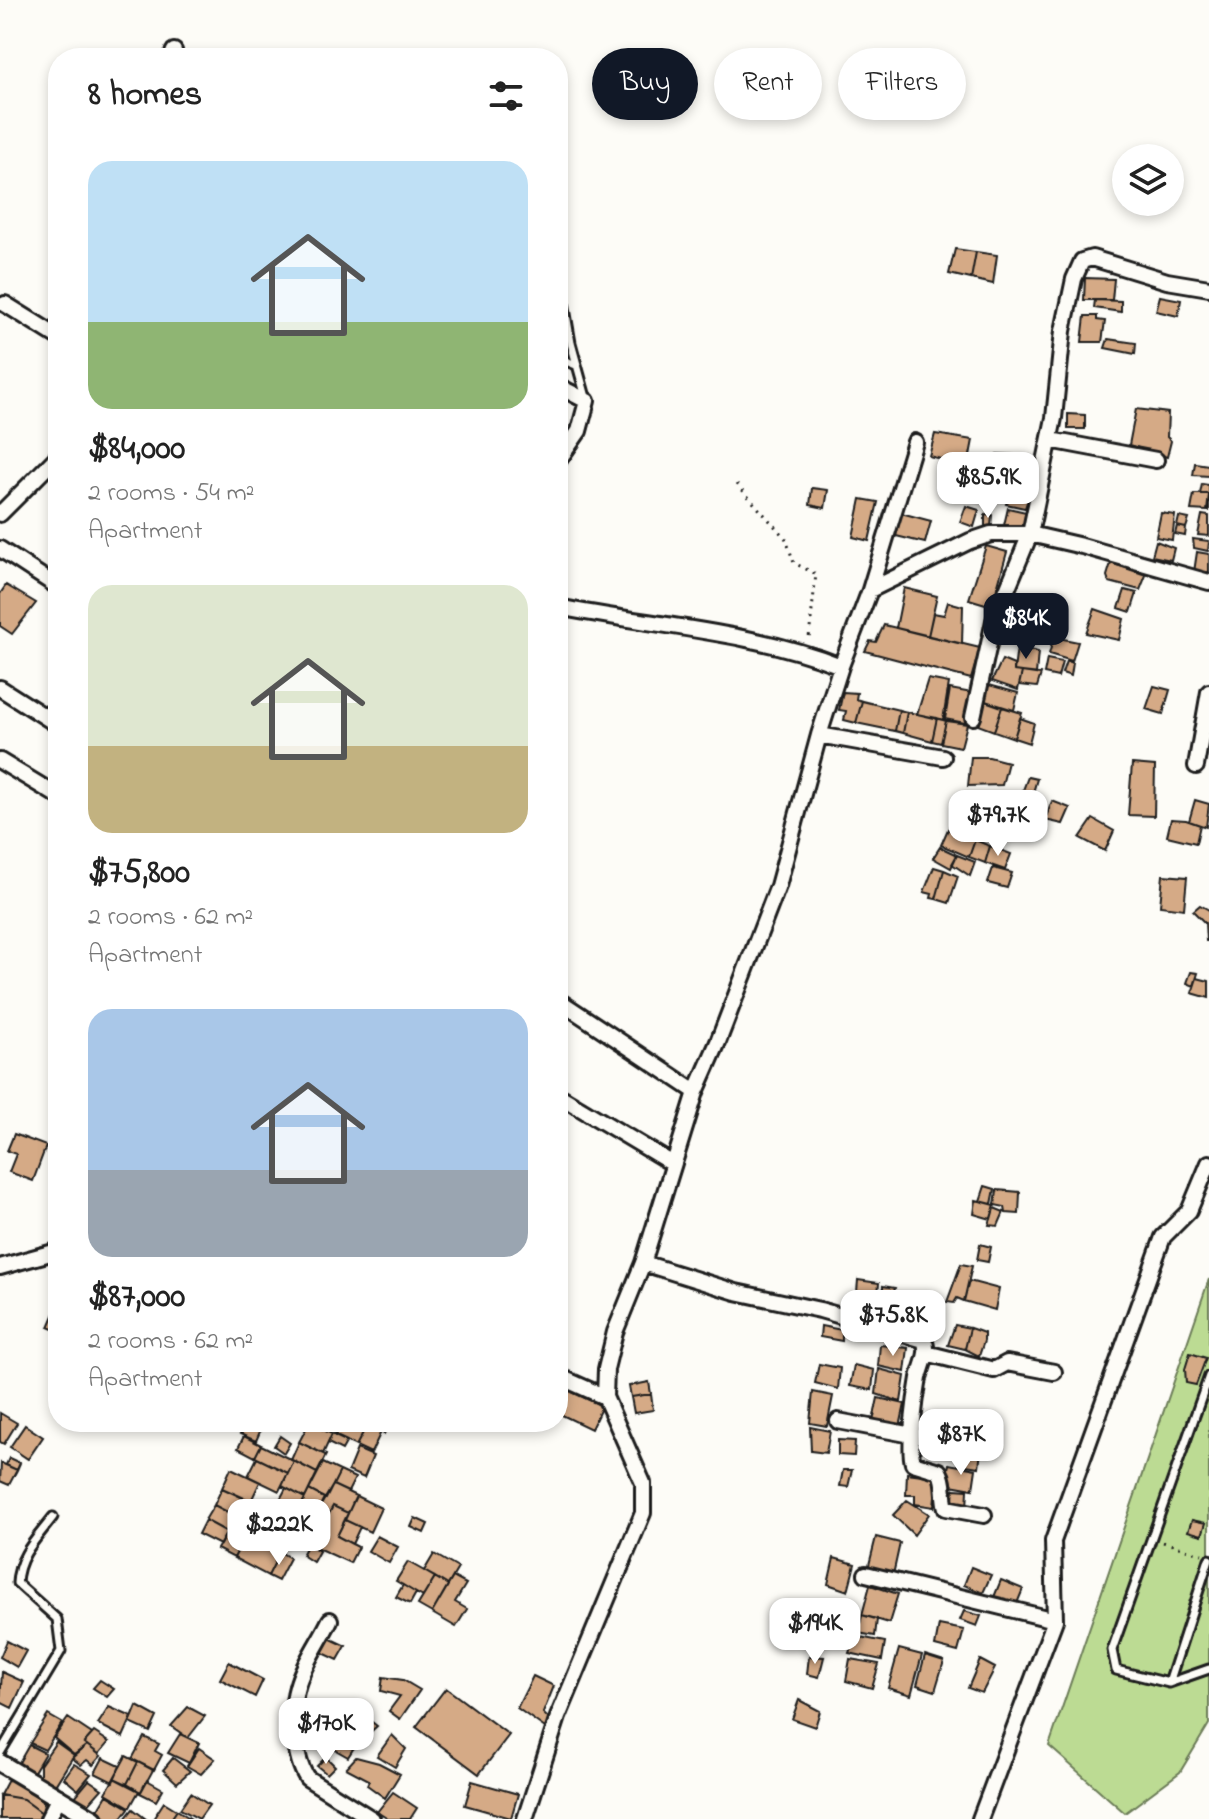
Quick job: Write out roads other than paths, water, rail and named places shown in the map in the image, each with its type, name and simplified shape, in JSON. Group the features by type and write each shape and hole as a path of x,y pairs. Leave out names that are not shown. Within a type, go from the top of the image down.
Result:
{"street":[{"path":"973,717 994,621 1030,534 1050,440 1063,331 1074,279 1082,261 1092,258 1167,281 1209,288"},
{"path":"5,304 48,331"},
{"path":"568,391 587,401 579,431 568,447"},
{"path":"1050,440 1156,460"},
{"path":"525,1819 558,1717 643,1513 643,1483 605,1397 606,1369 615,1332 643,1263 696,1092 778,886 819,735 870,590 915,442"},
{"path":"0,514 48,466"},
{"path":"870,590 970,541 991,534 1030,534 1209,582"},
{"path":"0,549 48,580"},
{"path":"568,609 761,641 841,666"},
{"path":"0,688 48,719"},
{"path":"1196,766 1209,692"},
{"path":"819,735 943,757"},
{"path":"0,761 48,790"},
{"path":"568,1007 696,1092"},
{"path":"568,1101 673,1164"},
{"path":"980,1819 1055,1620 1053,1541 1163,1237 1189,1211 1209,1163"},
{"path":"0,1267 48,1254"},
{"path":"643,1263 736,1292 820,1310 924,1340 926,1353 920,1373 912,1435 913,1463 939,1471 944,1479 946,1508 984,1515"},
{"path":"926,1353 994,1370 1007,1363 1054,1372"},
{"path":"568,1380 605,1397"},
{"path":"838,1421 912,1435"},
{"path":"866,1574 1055,1620"},
{"path":"330,1620 297,1687 294,1708 296,1746 301,1768 307,1778 372,1819"},
{"path":"0,1763 94,1819"},
{"path":"48,1819 59,1797"}],"lane":[{"path":"568,323 587,401"},
{"path":"568,362 576,365"},
{"path":"1209,1376 1112,1650 1116,1670 1169,1683 1209,1669"},
{"path":"0,1753 61,1651 57,1619 17,1583 18,1567 23,1557 53,1517"},
{"path":"1169,1683 1209,1558"}]}
